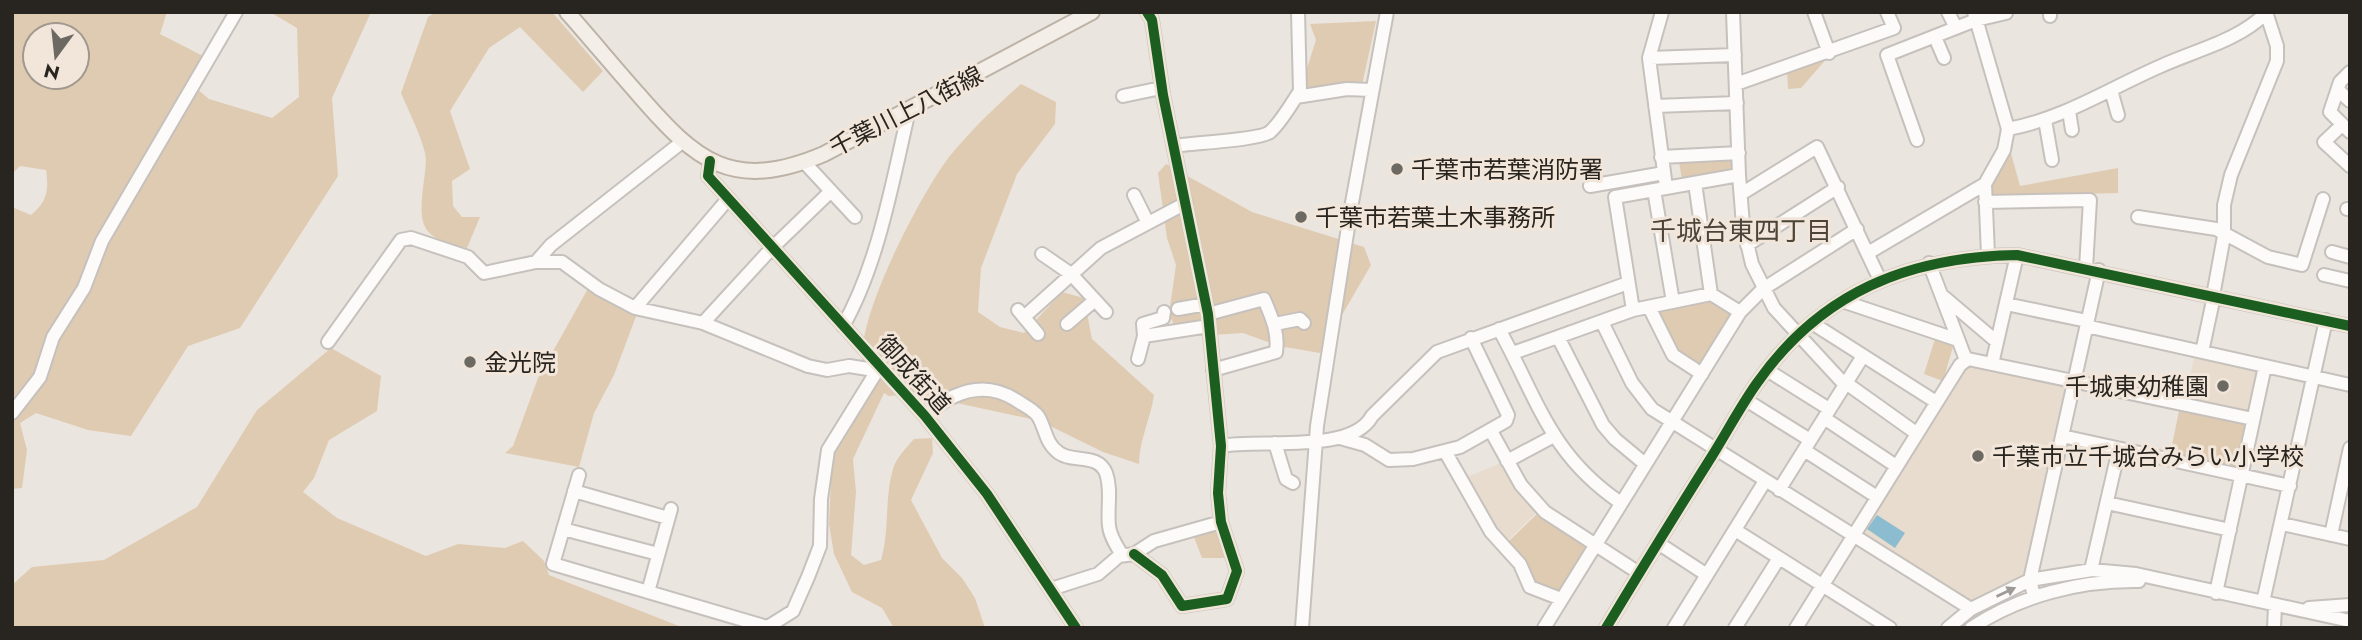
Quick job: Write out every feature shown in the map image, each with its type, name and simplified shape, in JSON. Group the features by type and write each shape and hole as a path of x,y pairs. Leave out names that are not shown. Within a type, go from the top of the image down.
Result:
{"main road":[{"path":"567,12 681,142 710,161"},
{"name":"千葉川上八街線","path":"710,161 741,169 761,170 804,162 909,110 1092,12"}],"street":[{"path":"12,413 40,377 53,337 78,299 102,241 236,12"},
{"path":"925,416 936,406 970,389 998,390 1030,409 1038,416 1049,443 1059,453 1093,460 1105,472 1108,526 1128,554 1162,575 1182,606 1227,599 1237,571 1221,522 1218,493 1221,446 1208,315 1161,88 1152,20 1147,12"},
{"path":"1174,146 1268,134 1300,91 1298,12"},
{"path":"1302,628 1317,441 1371,90 1387,12"},
{"path":"1662,12 1649,58 1664,173 1660,189 1673,302"},
{"path":"1733,12 1741,194 1747,245 1763,289 1797,335 1845,384 1916,433"},
{"path":"1814,12 1829,53"},
{"path":"1736,85 1894,28 1887,12"},
{"path":"1948,12 1956,28"},
{"path":"2008,129 2069,111 2229,38 2255,24 2266,13 2277,46 2277,61 2231,175 2224,205 2224,236 2202,352"},
{"path":"1868,253 1985,184 2004,149 2008,129 1975,16"},
{"path":"1917,140 1886,55 1956,28 1975,16 2000,18"},
{"path":"1935,37 1944,58"},
{"path":"1649,58 1735,55"},
{"path":"2350,72 2340,82 2330,112 2346,128 2324,142 2350,166"},
{"path":"1123,96 1161,88"},
{"path":"1296,97 1347,89 1371,90"},
{"path":"2111,90 2118,115"},
{"path":"2338,90 2350,101"},
{"path":"1655,106 1737,103"},
{"path":"843,327 856,304 869,265 909,110"},
{"path":"2069,111 2072,130"},
{"path":"2045,120 2052,160"},
{"path":"536,262 551,245 681,142"},
{"path":"1741,194 1816,147 1838,187 1881,280"},
{"path":"1661,157 1739,153"},
{"name":"御成街道","path":"710,161 708,176 771,249 925,416 987,494 1076,628"},
{"path":"804,162 855,217"},
{"path":"1590,186 1664,173"},
{"path":"1633,310 1615,197 1740,175"},
{"path":"1695,183 1711,294"},
{"path":"1985,184 1988,255"},
{"path":"1747,245 1838,187"},
{"path":"703,323 771,249 831,191"},
{"path":"1134,195 1148,223"},
{"path":"635,308 728,199"},
{"path":"2138,217 2216,229 2224,236 2253,247 2268,257 2302,265 2323,199"},
{"path":"1986,202 2090,200 2092,269 2087,323 2030,580 2034,596"},
{"path":"1038,334 1021,314 1101,248 1186,203"},
{"path":"1544,628 1740,312 1763,289 1857,229"},
{"path":"1125,235 1133,247"},
{"path":"328,342 401,240 411,238 468,257 484,273 536,262 562,262 599,289 635,308 703,323 808,366 827,370 849,366 868,369 880,366"},
{"path":"508,267 551,245"},
{"path":"2332,253 2350,257"},
{"path":"1042,254 1071,274 1106,312"},
{"path":"1606,628 1746,400 1768,370 1797,335 1812,323 1842,301 1881,280 1929,263 1988,255 2017,255 2350,326"},
{"path":"1992,363 2017,255"},
{"path":"1929,263 1966,360"},
{"path":"2324,275 2350,281"},
{"path":"1221,446 1247,442 1275,443 1340,438 1366,426 1372,416 1437,352 1629,284"},
{"path":"1513,353 1633,310 1711,294 1740,312"},
{"path":"1941,295 1997,342"},
{"path":"1144,336 1264,299 1275,324 1276,352 1213,370"},
{"path":"1067,324 1095,300"},
{"path":"1842,301 1958,340"},
{"path":"2006,304 2350,385"},
{"path":"1649,307 1673,355 1702,374"},
{"path":"1178,309 1208,315"},
{"path":"1138,359 1144,336 1143,324 1163,318 1164,312"},
{"path":"1275,324 1300,318 1304,323"},
{"path":"2274,628 2269,604 2282,524 2326,320"},
{"path":"1602,321 1642,399 1671,423 1971,609"},
{"path":"1812,323 1936,402"},
{"path":"1499,329 1553,436 1586,477 1621,503"},
{"path":"1558,337 1603,425 1645,464"},
{"path":"1340,438 1365,445 1389,460 1446,453 1506,421 1508,415 1471,338"},
{"path":"1779,490 1863,356"},
{"path":"1966,360 2075,379 2253,419"},
{"path":"1796,628 1916,433 1966,360"},
{"path":"579,475 553,564 766,628 793,611 808,577 820,546 821,499 828,450 880,366"},
{"path":"2216,593 2265,366"},
{"path":"1768,370 1896,466"},
{"path":"1746,400 1877,497"},
{"path":"1491,430 1521,485 1545,512 1639,573"},
{"path":"1507,461 1553,436"},
{"path":"2062,436 2290,486"},
{"path":"1275,443 1286,479 1293,483"},
{"path":"2331,535 2350,448"},
{"path":"2091,570 2119,449"},
{"path":"1446,453 1491,532 1520,564 1530,587 1562,600"},
{"path":"1674,628 1765,481"},
{"path":"574,491 669,513 648,592"},
{"path":"2107,502 2230,530"},
{"path":"1051,589 1098,574 1154,541 1221,522"},
{"path":"2282,524 2350,539"},
{"path":"563,529 658,554"},
{"path":"1735,530 1823,585 1868,622 1890,628"},
{"path":"1658,543 1707,575"},
{"path":"1735,628 1779,558"},
{"path":"1948,628 1971,609 2030,580 2091,570 2136,574 2294,609 2321,621 2350,621"},
{"path":"1971,628 2034,596 2092,583 2135,581 2174,584"},
{"path":"2294,609 2350,605"}],"shaded area":[{"path":"12,12 167,12 160,34 203,56 190,83 209,99 272,118 299,97 297,28 270,12 371,12 332,98 338,176 240,328 188,346 131,436 88,430 36,413 20,423 27,450 22,488 12,489 12,207 31,215 44,201 47,184 46,170 20,166 12,174"},
{"path":"436,12 552,12 603,71 583,92 520,27 489,48 450,111 470,169 452,181 453,206 462,217 480,217 467,248 440,240 426,228 422,196 426,156 401,93 428,17"},
{"path":"1376,21 1362,85 1308,91 1303,81 1316,40 1310,24"},
{"path":"1829,56 1801,88 1788,89 1787,70"},
{"path":"1021,84 1056,102 1055,124 1017,174 981,268 978,312 1000,327 1024,333 1062,292 1084,298 1092,339 1154,395 1139,464 1103,452 1040,421 915,394 889,396 884,393 853,459 856,492 851,555 864,565 881,560 894,466 914,439 932,438 933,453 911,500 942,558 962,578 975,598 985,628 894,628 882,608 852,592 834,554 829,524 831,480 837,441 875,387 864,368 863,349 868,323 891,260 907,228 949,157 983,119"},
{"path":"2009,146 2020,186 2118,168 2118,193 1990,196 1989,182"},
{"path":"1678,157 1734,158 1735,168 1682,179"},
{"path":"1166,164 1252,212 1364,247 1371,265 1320,353 1279,346 1243,333 1180,337 1169,314 1176,265 1167,238 1158,173"},
{"path":"590,285 638,311 614,375 594,413 579,467 505,453 513,446 538,378"},
{"path":"1713,300 1731,311 1732,317 1701,365 1697,366 1677,352 1656,314 1658,310"},
{"path":"1935,339 1954,343 1943,381 1924,374"},
{"path":"331,348 381,376 377,411 329,440 314,478 303,492 337,518 426,556 458,544 505,548 523,541 544,561 549,575 684,628 12,628 12,585 32,567 104,560 197,507 257,410"},
{"name":"千城東幼稚園","path":"2195,354 2259,368 2252,412 2185,400"},
{"name":"千葉市立千城台みらい小学校","path":"1965,363 2066,381 2023,577 1972,601 1860,531"},
{"path":"2180,406 2247,421 2239,468 2170,455"},
{"path":"1503,462 1539,510 1506,542 1463,479"},
{"path":"1540,511 1586,545 1587,550 1559,595 1535,586 1507,543"},
{"path":"1221,525 1232,558 1202,558 1192,532"}],"water":[{"path":"1877,515 1905,533 1895,548 1867,529"}],"cycle path":[{"path":"1134,554 1162,575 1182,606 1227,599 1237,571 1221,522 1218,493 1221,446 1208,314 1163,95 1152,20 1147,12"},
{"path":"710,161 708,176 925,416 987,494 1076,628"},
{"path":"1606,628 1739,410 1782,351 1809,325 1839,303 1904,272 1977,257 2017,255 2350,326"}],"place":[{"name":"千葉市若葉消防署","path":"1397,169"},
{"name":"千葉市若葉土木事務所","path":"1301,217"},
{"name":"金光院","path":"470,362"},
{"name":"千城東幼稚園","path":"2223,386"},
{"name":"千葉市立千城台みらい小学校","path":"1978,456"}],"district":[{"name":"千城台東四丁目","path":"1741,231"}]}
